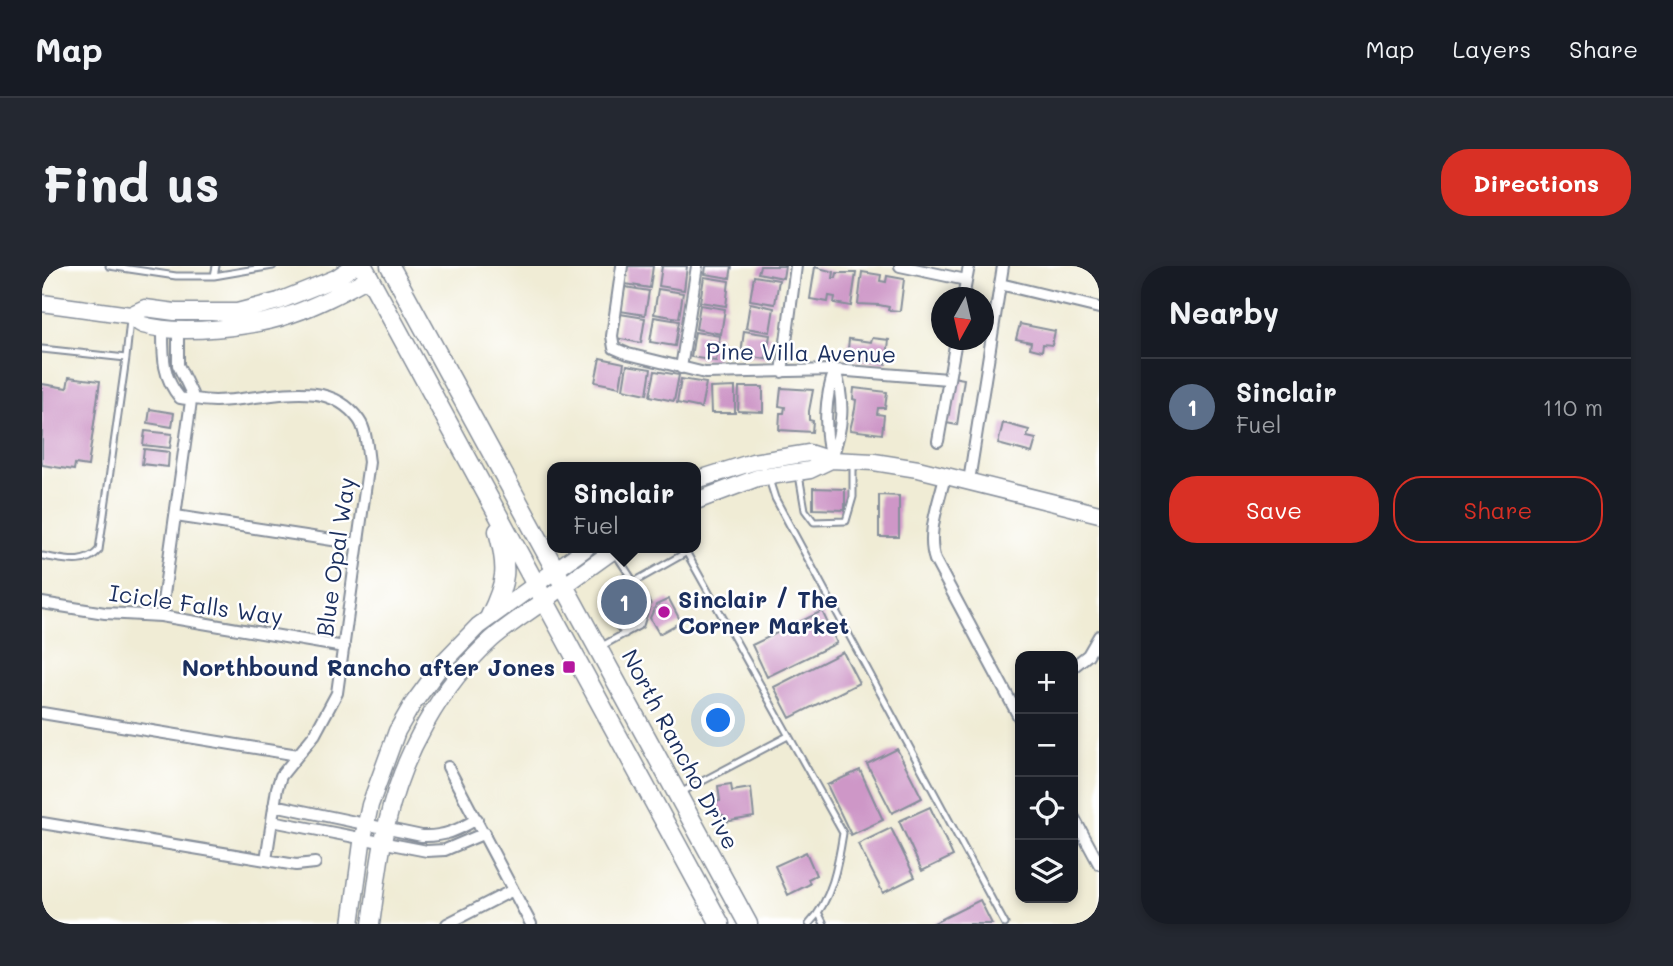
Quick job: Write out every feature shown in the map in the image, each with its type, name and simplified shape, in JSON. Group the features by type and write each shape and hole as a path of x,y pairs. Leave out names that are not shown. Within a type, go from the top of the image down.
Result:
{"main road":[{"path":"42,303 130,315 145,309 215,313 261,306 336,278 354,266"},
{"path":"130,315 140,324 170,328 234,326 289,316 326,301 367,272 389,266"},
{"name":"North Rancho Drive","path":"389,266 748,924"},
{"path":"367,272 720,924"},
{"path":"701,478 779,456 809,453 831,460 895,465 1099,514"},
{"path":"701,499 768,476 810,470 831,460"},
{"path":"701,490 710,486 719,472"},
{"path":"351,924 364,830 387,755 412,705 446,659 489,616 504,585 505,554 488,497"},
{"path":"560,579 582,553"},
{"path":"489,616 540,593 608,553"},
{"path":"371,924 384,835 400,780 436,707 470,661 540,593"}],"street":[{"name":"Pine Villa Avenue","path":"622,266 612,336 614,348 628,354 705,373 835,370 948,379"},
{"path":"681,368 697,266"},
{"path":"782,372 796,266"},
{"path":"900,266 966,280"},
{"path":"965,287 969,266"},
{"path":"969,481 1003,266"},
{"path":"1000,284 1099,309"},
{"path":"162,616 191,398 190,389 178,365 170,328"},
{"path":"170,328 163,360 166,377 173,389"},
{"path":"938,441 954,350"},
{"path":"831,460 826,440 828,389 835,370"},
{"path":"831,460 839,439 842,392 835,370"},
{"name":"Blue Opal Way","path":"173,389 180,398 187,401 191,398 204,402 303,392 318,394 341,403 360,421 369,462 337,693 315,734 281,776 266,860"},
{"path":"945,476 931,535 935,560 1015,698"},
{"path":"176,516 358,544"},
{"name":"Icicle Falls Way","path":"42,603 105,613 162,616 344,647"},
{"path":"1078,663 1088,655 1099,636"},
{"path":"42,713 298,755"},
{"path":"448,767 531,924"},
{"path":"274,805 306,811 427,851 446,850 485,833"},
{"path":"272,821 302,827 364,830 384,835 442,836 477,820"},
{"path":"42,823 296,865 314,863"},
{"path":"1078,825 1099,863"},
{"path":"447,924 513,890"}],"lane":[{"path":"109,266 176,276 214,276 273,266"},
{"path":"214,276 216,266"},
{"path":"42,556 79,562 93,557 99,550 130,315"},
{"path":"42,349 126,358"},
{"path":"173,389 184,381"},
{"path":"828,400 841,400"},
{"path":"799,471 805,510 814,522 846,521 853,497 853,460"},
{"path":"768,476 775,498 1005,924"},
{"path":"599,648 640,625 647,604 617,553"},
{"path":"635,582 680,553"},
{"path":"687,553 842,833 838,863 824,906 809,924"},
{"path":"625,634 607,612 605,604 610,588 629,575"},
{"path":"677,794 788,736"},
{"path":"302,827 306,811"},
{"path":"455,831 461,844"},
{"path":"819,914 824,924"}],"building":[{"path":"627,266 653,266 650,288 625,284"},
{"path":"662,266 687,266 684,290 659,286"},
{"path":"706,266 732,266 730,278 705,274"},
{"path":"760,266 785,266 783,278 758,273"},
{"path":"815,267 834,272 833,278 836,278 837,273 856,273 851,306 834,303 835,297 829,296 828,302 810,299"},
{"path":"862,272 881,275 880,281 886,282 887,276 904,279 900,311 888,310 889,307 879,305 858,304"},
{"path":"754,276 779,280 775,304 750,300"},
{"path":"704,277 729,281 726,306 700,302"},
{"path":"625,287 649,291 645,315 620,311"},
{"path":"658,289 683,293 679,318 654,314"},
{"path":"750,303 774,308 770,332 746,328"},
{"path":"700,305 725,309 721,334 696,329"},
{"path":"620,314 645,318 641,343 616,338"},
{"path":"654,317 679,321 675,346 650,342"},
{"path":"1020,324 1055,331 1052,345 1043,344 1042,351 1030,348 1031,342 1016,339"},
{"path":"744,331 770,335 766,359 741,355"},
{"path":"695,332 720,336 716,361 691,357"},
{"path":"872,338 889,340 886,364 847,359 849,339 871,342"},
{"path":"600,358 624,363 620,387 595,382"},
{"path":"627,365 651,369 647,394 623,389"},
{"path":"655,371 679,375 674,401 650,396"},
{"path":"69,377 100,381 88,466 75,464 74,470 42,465 42,384 67,388"},
{"path":"953,377 964,379 957,425 946,423"},
{"path":"681,379 706,383 701,408 677,403"},
{"path":"735,387 735,413 711,413 710,388"},
{"path":"739,387 763,387 763,412 738,411"},
{"path":"781,388 813,390 809,411 809,420 813,421 812,432 779,430 780,413 784,413 785,407 779,406"},
{"path":"854,388 887,392 885,408 878,408 877,414 884,415 882,434 850,430 856,400 853,399"},
{"path":"150,409 174,413 172,427 148,423"},
{"path":"1003,423 1029,430 1027,437 1036,439 1032,453 998,444"},
{"path":"145,431 172,434 170,448 143,445"},
{"path":"144,449 169,452 168,467 142,464"},
{"path":"813,488 845,489 845,510 813,509"},
{"path":"879,495 899,496 899,537 879,537"},
{"path":"615,591 636,596 632,613 611,608"},
{"name":"Sinclair / The Corner Market","path":"669,599 681,622 659,634 650,618 656,605"},
{"path":"822,611 837,643 767,677 752,645"},
{"path":"843,652 859,683 790,718 774,687"},
{"path":"897,749 922,798 892,813 867,764"},
{"path":"860,770 883,820 851,835 827,785"},
{"path":"731,784 732,791 751,788 754,817 724,822 723,815 718,815 715,802 720,801 718,786"},
{"path":"930,807 953,856 922,871 899,821"},
{"path":"891,828 915,877 883,893 858,844"},
{"path":"806,852 816,875 808,879 810,884 788,895 775,866"},
{"path":"980,900 992,924 932,924"}],"place":[{"name":"Sinclair","path":"624,602"},
{"name":"Sinclair / The Corner Market","path":"664,612"},
{"name":"Northbound Rancho after Jones","path":"569,667"}]}
